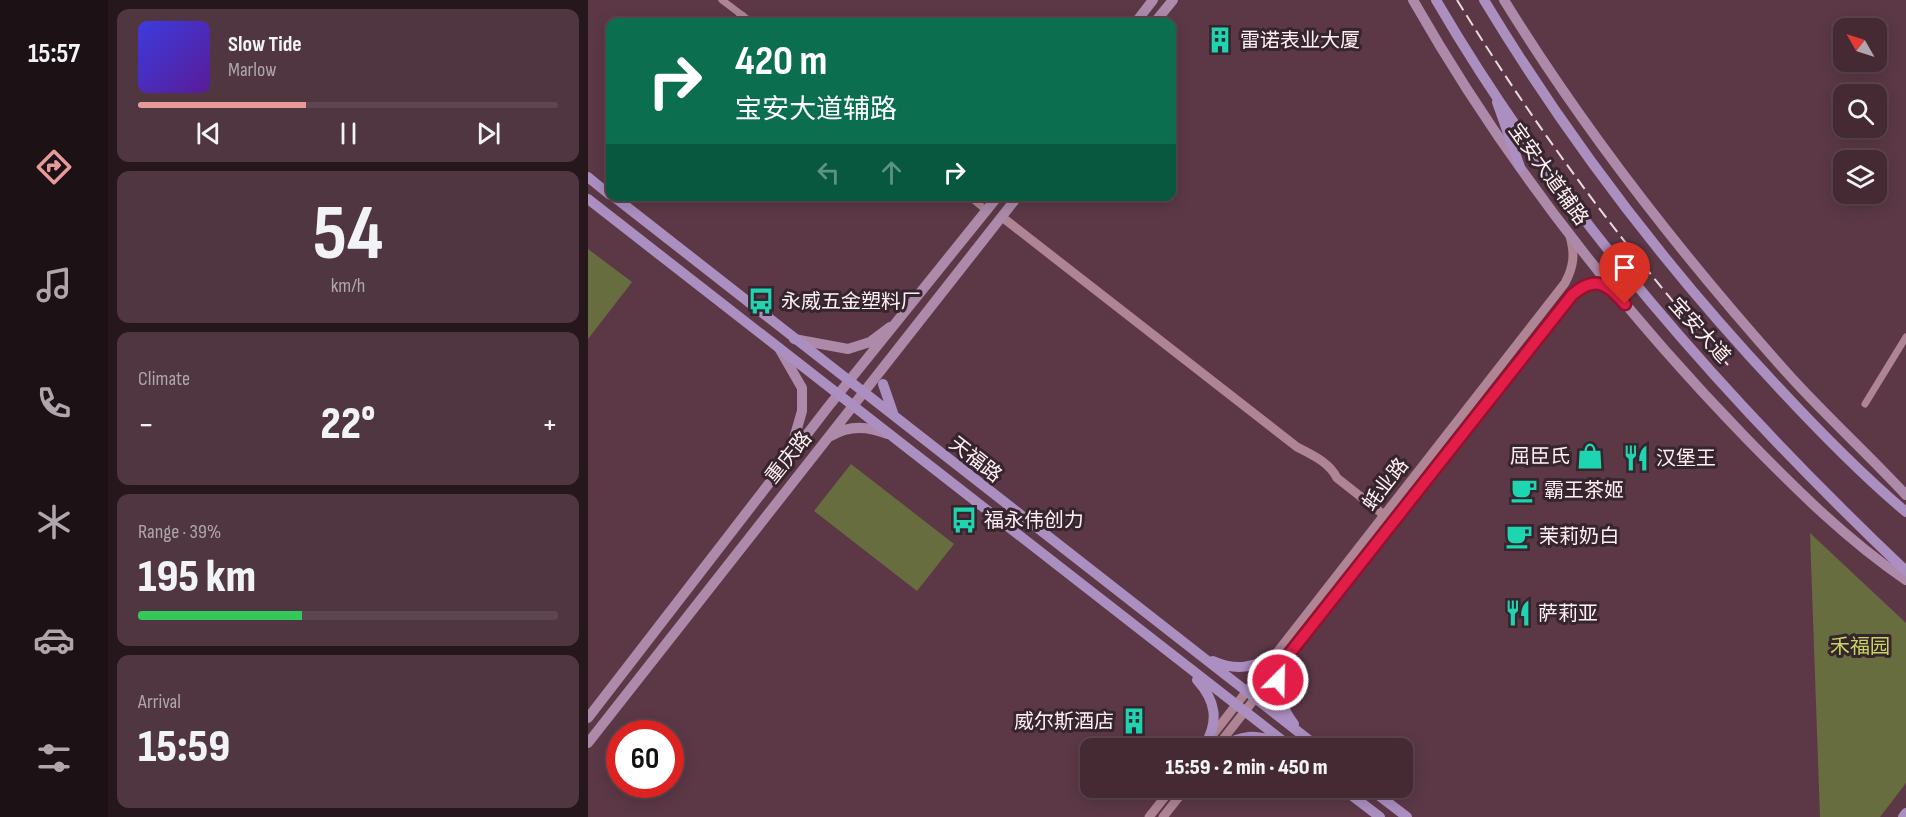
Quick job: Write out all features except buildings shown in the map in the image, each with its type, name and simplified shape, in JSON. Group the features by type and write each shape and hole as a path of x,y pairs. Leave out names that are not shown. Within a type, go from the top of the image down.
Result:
{"main road":[{"path":"1139,18 1154,0"},
{"path":"1158,18 1173,0"},
{"name":"宝安大道辅路","path":"1413,0 1474,100 1520,167 1612,289 1727,418 1799,492 1858,546 1906,580"},
{"name":"宝安大道","path":"1436,0 1493,90 1592,226 1670,324 1795,460 1906,571"},
{"name":"宝安大道","path":"1484,0 1547,99 1682,279 1791,401 1877,488 1906,512"},
{"path":"1504,0 1602,145 1709,283 1790,376 1906,495"},
{"path":"1493,90 1520,167"},
{"name":"天福路","path":"588,177 606,190"},
{"name":"天福路","path":"588,199 1278,738"},
{"name":"天福路","path":"620,201 1305,738"},
{"name":"重庆路","path":"588,718 838,395 994,201"},
{"name":"重庆路","path":"588,743 1014,201"},
{"path":"794,339 848,349 870,342 903,317"},
{"path":"779,348 802,388 802,411 788,460"},
{"path":"897,351 885,373 883,384 887,401 899,420"},
{"path":"825,440 847,428 856,427 890,435"},
{"path":"1189,648 1215,662 1237,668 1279,658 1278,691 1283,709 1306,738"},
{"path":"1180,661 1204,687 1213,707 1214,726 1208,738"},
{"path":"1235,738 1249,735 1266,738"},
{"path":"1355,798 1380,817"},
{"path":"1382,798 1407,817"},
{"path":"1903,817 1906,813"}],"street":[{"path":"722,0 738,18"},
{"path":"975,201 987,211"},
{"path":"1002,217 1297,447 1318,458 1334,471 1337,478 1384,515"},
{"name":"蚝业路","path":"1213,738 1241,708 1384,515 1565,283 1573,265 1574,253 1569,233"},
{"name":"蚝业路","path":"1279,658 1572,295 1587,284 1597,283 1612,289"},
{"path":"1865,404 1906,337"},
{"name":"蚝业路","path":"1224,738 1241,708"},
{"path":"1149,817 1164,798"},
{"path":"1163,817 1178,798"}],"green space":[{"path":"588,249 632,282 588,339"},
{"path":"851,464 954,544 917,591 814,511"},
{"name":"禾福园","path":"1810,533 1906,623 1906,783 1880,817 1820,817"}],"railway":[{"path":"1457,0 1519,96 1585,189 1654,279 1728,365"}],"place":[{"name":"雷诺表业大厦","path":"1220,40"},
{"name":"永威五金塑料厂","path":"761,301"},
{"name":"屈臣氏","path":"1590,456"},
{"name":"汉堡王","path":"1636,458"},
{"name":"霸王茶姬","path":"1524,490"},
{"name":"福永伟创力","path":"964,520"},
{"name":"茉莉奶白","path":"1519,536"},
{"name":"萨莉亚","path":"1518,613"},
{"name":"威尔斯酒店","path":"1134,721"}],"route":[{"path":"1278,680 1283,662 1572,295 1587,284 1597,283 1612,289 1625,304"}]}
